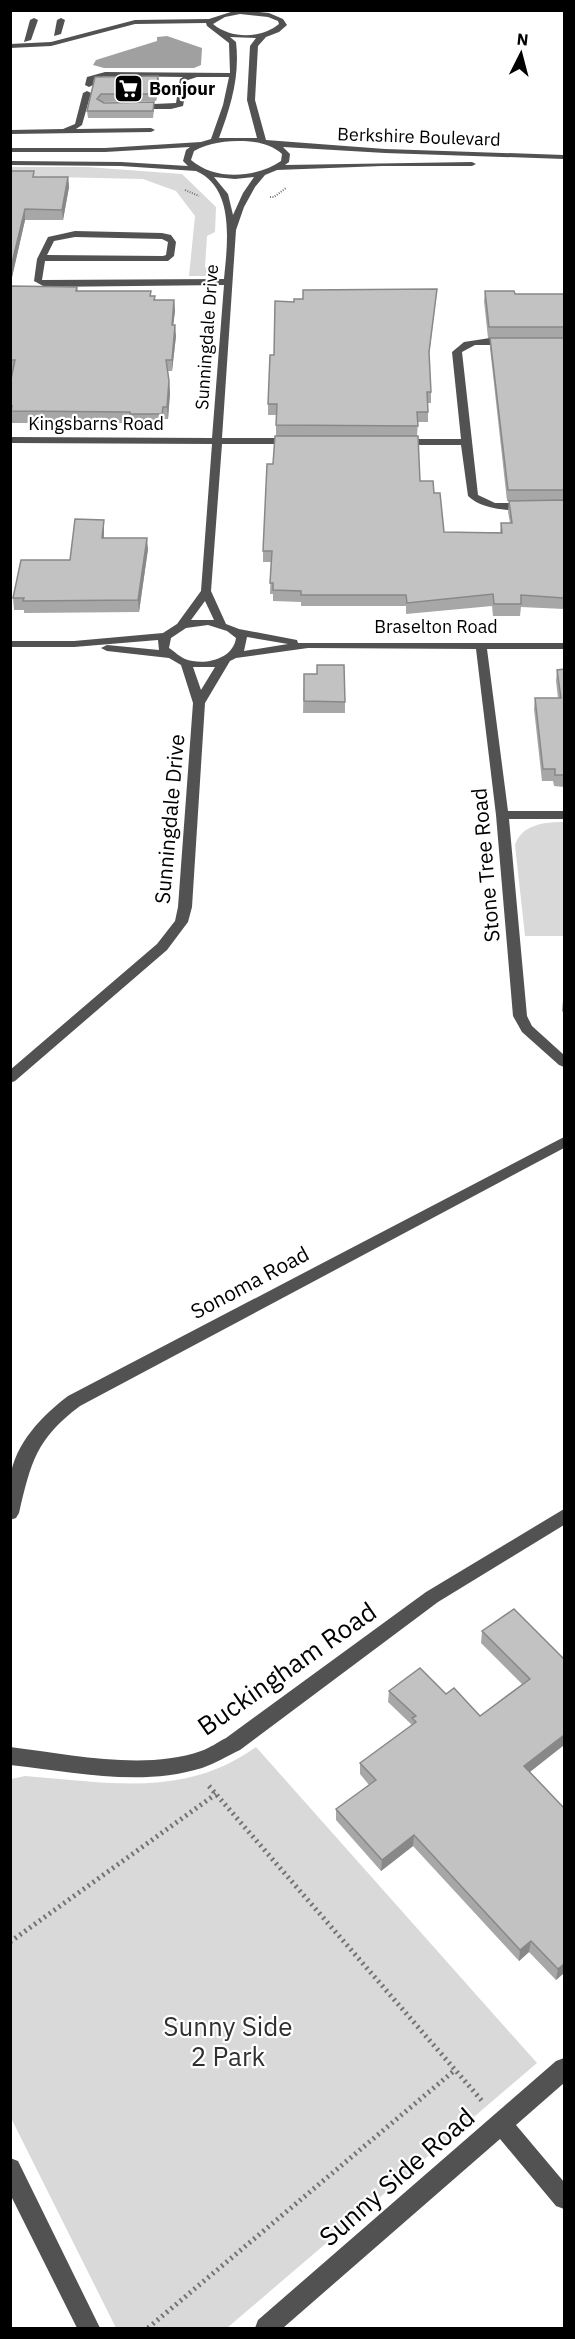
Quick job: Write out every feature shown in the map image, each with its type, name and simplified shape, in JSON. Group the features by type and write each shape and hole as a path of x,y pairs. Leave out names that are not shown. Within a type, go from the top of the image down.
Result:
{"street":[{"path":"10,52 58,49 141,26 210,23 234,12 257,12 273,16 283,22 279,30 263,35 241,36 220,33"},
{"path":"10,43 135,16 170,21"},
{"path":"10,43 47,42 108,25 148,18"},
{"path":"27,40 34,20"},
{"path":"57,34 61,20"},
{"path":"10,43 51,44 135,22 210,23 232,45 232,75 226,111 214,141"},
{"path":"262,141 250,100 254,46 263,35"},
{"path":"60,131 78,125 92,77 99,75 232,75"},
{"path":"125,106 178,105 182,103 184,79 199,75"},
{"path":"10,132 151,130"},
{"name":"Berkshire Boulevard","path":"203,144 241,139 272,144 385,151 564,157"},
{"path":"10,150 143,148 203,144"},
{"path":"197,169 188,163 186,156 190,150 203,144"},
{"path":"272,144 282,149 286,155 285,162 277,168"},
{"path":"10,163 121,164 197,169"},
{"name":"Berkshire Boulevard","path":"197,169 231,176 262,173 277,168 382,164 484,164"},
{"name":"Berkshire Boulevard","path":"495,164 564,165"},
{"name":"Sunningdale Drive","path":"206,172 224,194 232,230"},
{"name":"Sunningdale Drive","path":"221,624 206,591 232,230 240,202 262,173"},
{"path":"43,258 165,259 170,256 172,242 168,237 162,236 67,235 51,239 43,258 37,277 38,281 45,284 229,282"},
{"path":"519,342 474,343 457,352 473,496 495,506 564,506"},
{"name":"Kingsbarns Road","path":"10,440 311,441"},
{"path":"394,442 466,442"},
{"path":"169,655 164,649 163,642 166,636 182,625 206,591"},
{"path":"182,625 195,622 221,624"},
{"name":"Braselton Road","path":"221,624 237,632 308,645"},
{"path":"236,655 242,647 243,639 237,632"},
{"path":"10,644 74,644 166,636"},
{"path":"74,644 169,655 186,663 199,665 224,661"},
{"name":"Braselton Road","path":"224,661 236,655 308,645 564,646"},
{"name":"Stone Tree Road","path":"481,645 502,815 520,1016 527,1029 564,1062"},
{"name":"Sunningdale Drive","path":"199,704 224,661"},
{"name":"Sunningdale Drive","path":"10,1078 162,947 181,922 199,704 186,663"},
{"path":"502,815 564,815"},
{"name":"Sonoma Road","path":"10,1513 22,1464 30,1445 41,1428 74,1401 564,1142"},
{"name":"Buckingham Road","path":"10,1756 125,1768 167,1767 202,1760 233,1744 432,1597 564,1516"},
{"name":"Sunny Side Road","path":"266,2328 564,2069"},
{"path":"502,2125 564,2198"},
{"path":"10,2169 89,2328"}],"path":[{"path":"189,1762 502,2125"},
{"path":"10,1942 216,1794"},
{"path":"148,2328 455,2070"}],"green space":[{"path":"11,167 87,167 182,174 216,207 215,232 207,236 205,267 211,271 210,276 189,276 195,216 176,191 143,179 11,176"},
{"path":"564,822 564,936 525,936 515,845 518,838 529,828"},
{"name":"Sunny Side 2 Park","path":"256,1747 537,2063 227,2328 116,2328 11,2118 11,1779 25,1776 115,1783 173,1781 201,1774 229,1763"}],"shaded area":[{"path":"167,36 202,48 201,65 194,68 104,68 93,65 96,60 157,41 157,37"}],"building":[{"path":"158,76 156,94 101,94 97,99 104,103 154,102 153,111 87,111 95,77"},
{"path":"10,171 34,171 33,177 68,177 62,210 25,209 10,271"},
{"path":"10,286 77,287 76,291 151,291 150,296 155,296 154,300 174,300 172,325 175,325 172,360 166,360 169,381 167,407 163,407 162,414 11,411 10,384 15,360 10,360"},
{"path":"437,289 429,352 431,392 427,392 428,412 417,412 418,426 276,425 277,404 268,404 270,355 274,355 275,301 294,302 294,299 303,299 303,290"},
{"path":"485,291 514,291 515,294 564,294 564,327 489,327"},
{"path":"490,338 564,338 564,490 508,490"},
{"path":"275,436 418,436 420,481 433,481 434,493 440,493 444,532 502,533 501,523 512,523 509,501 564,500 564,598 521,595 521,604 494,604 493,594 407,603 406,595 301,595 301,591 273,590 273,583 270,583 272,551 263,551 267,464 273,464"},
{"path":"75,519 104,520 102,538 147,538 138,600 23,601 24,598 13,598 21,560 70,560"},
{"path":"317,665 344,665 345,702 304,701 304,674 317,674"},
{"path":"564,669 564,775 555,775 555,769 543,769 535,698 561,698 557,670"},
{"path":"514,1609 564,1659 564,1735 524,1766 564,1808 564,1964 558,1969 531,1941 520,1950 414,1835 382,1860 336,1809 376,1780 360,1763 416,1722 412,1718 416,1716 389,1691 420,1668 446,1694 454,1688 480,1716 530,1679 482,1631"}],"place":[{"name":"Bonjour","path":"128,89"}]}
